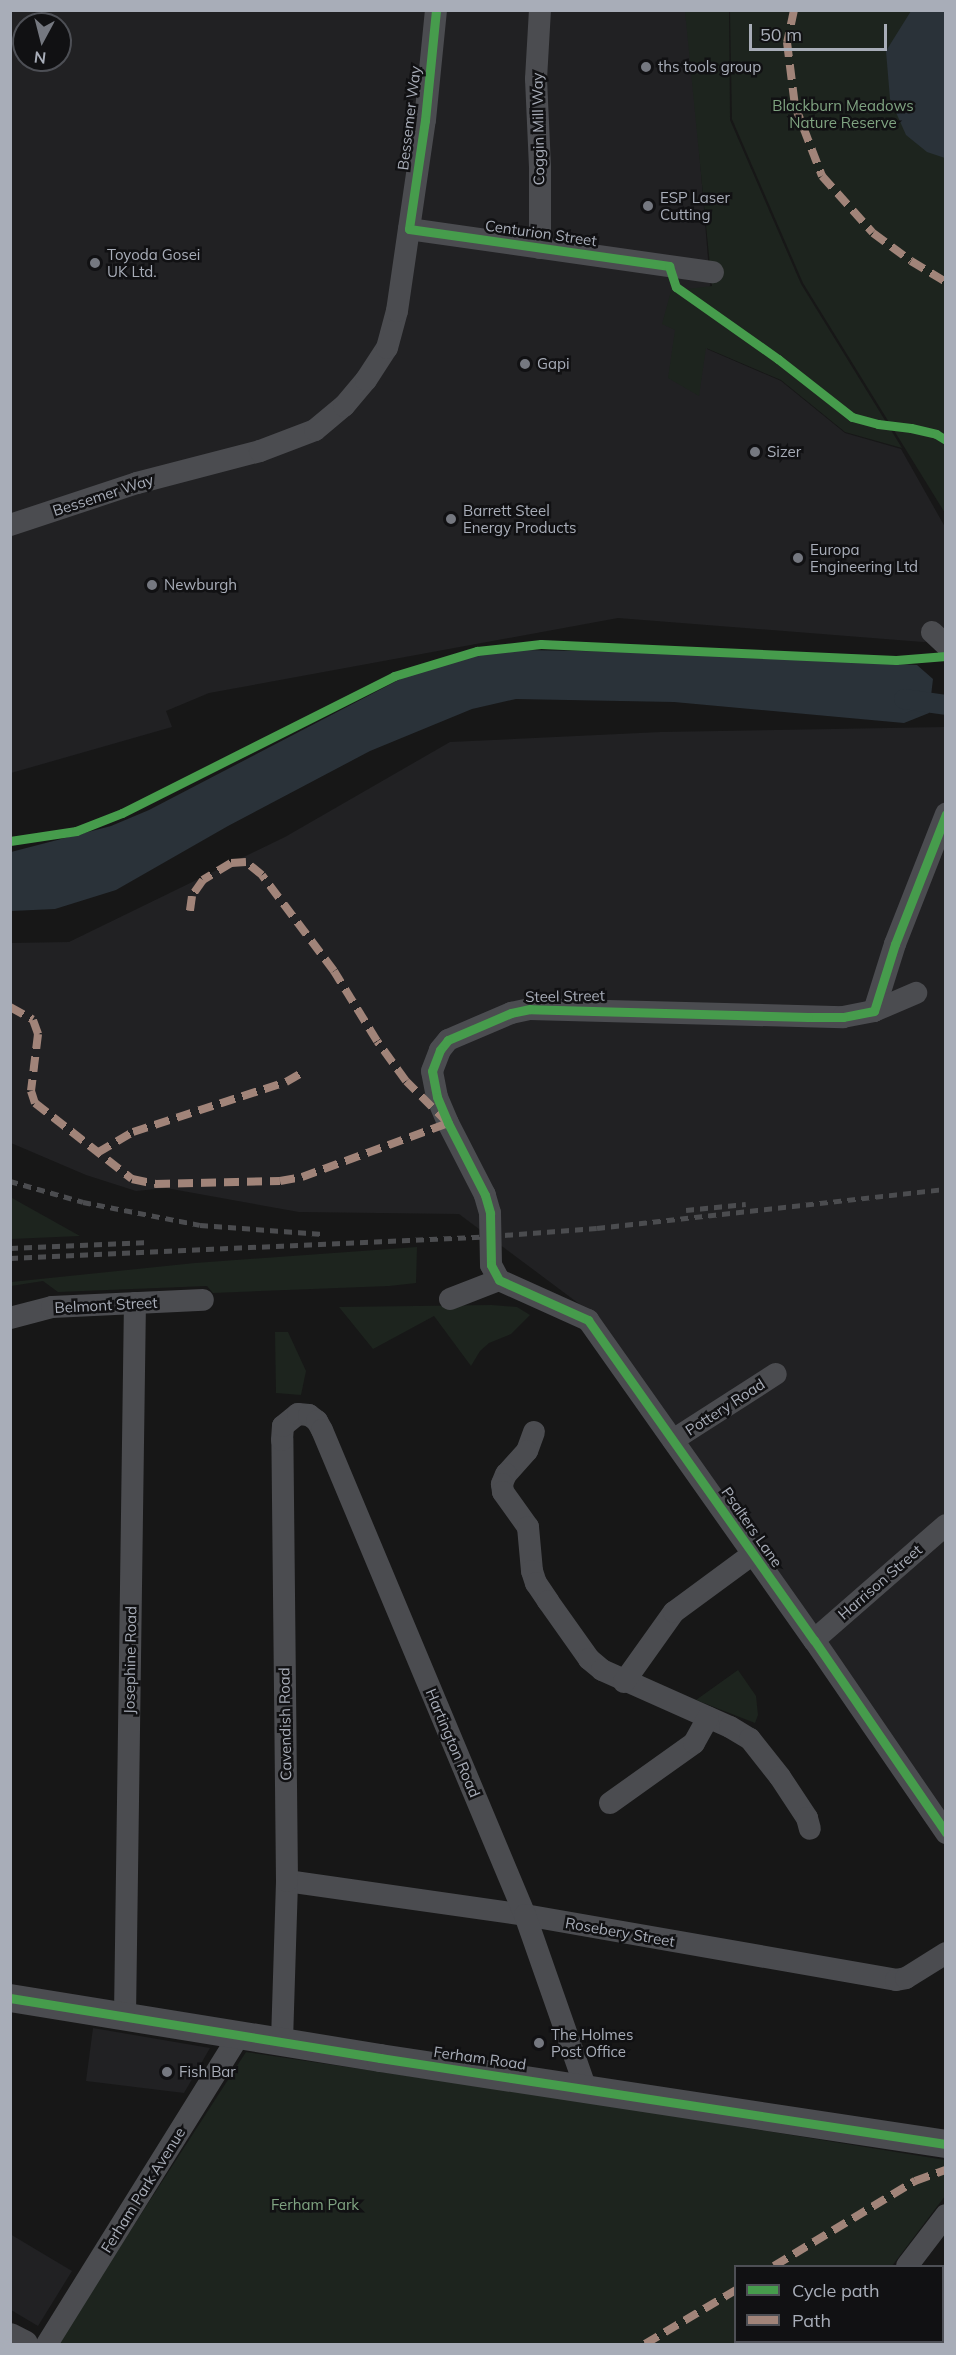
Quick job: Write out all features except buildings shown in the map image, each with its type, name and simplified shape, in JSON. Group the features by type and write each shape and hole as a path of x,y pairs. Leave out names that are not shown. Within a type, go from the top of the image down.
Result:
{"street":[{"name":"Bessemer Way","path":"10,525 137,483 260,451 315,430 344,406 366,380 387,348 397,311 425,120 436,10"},
{"name":"Coggin Mill Way","path":"540,10 536,79 540,167 540,248"},
{"name":"Centurion Street","path":"409,229 713,272"},
{"path":"874,1011 895,944 945,814"},
{"name":"Steel Street","path":"499,1280 491,1265 491,1228 485,1195 448,1123 432,1071 440,1050 448,1041 511,1014 530,1009 820,1017 858,1016 916,993"},
{"path":"450,1299 499,1280"},
{"name":"Psalters Lane","path":"499,1280 588,1320 814,1640 945,1833"},
{"name":"Belmont Street","path":"10,1318 52,1307 203,1300"},
{"name":"Josephine Road","path":"125,2016 135,1303"},
{"name":"Pottery Road","path":"673,1440 776,1374"},
{"name":"Cavendish Road","path":"282,2041 287,1881 282,1440 283,1426 290,1418 298,1414"},
{"name":"Hartington Road","path":"298,1414 309,1415 317,1421 322,1430 525,1916 586,2089"},
{"path":"534,1432 527,1451 506,1473 502,1484 503,1492 528,1527 532,1571 536,1583 590,1659 602,1670 750,1739 780,1777 807,1818 810,1829"},
{"name":"Harrison Street","path":"814,1640 945,1525"},
{"path":"624,1682 674,1612 753,1554"},
{"path":"610,1803 694,1743 708,1718"},
{"name":"Rosebery Street","path":"287,1881 525,1916 896,1980 906,1978 945,1953"},
{"name":"Ferham Road","path":"10,1998 945,2144"},
{"name":"Ferham Park Avenue","path":"47,2344 239,2035"},
{"path":"908,2265 945,2215"},
{"path":"10,2337 24,2344"}],"shaded area":[{"path":"11,11 688,11 710,284 707,349 781,381 845,433 901,449 945,527 945,641 923,642 618,618 209,693 166,711 172,727 11,773"},
{"path":"911,11 945,11 945,158 927,152 906,135 890,99 886,51"},
{"path":"522,650 696,653 917,665 933,679 929,713 904,723 674,702 516,699 472,709 370,751 228,826 116,890 55,909 11,911 11,852 111,826 149,810 412,673 475,655"},
{"path":"945,727 945,1818 586,1309 459,1214 299,1212 166,1188 136,1191 86,1175 11,1143 10,943 69,942 285,837 450,742 661,732"},
{"path":"93,2028 210,2048 184,2093 86,2081"},
{"path":"10,2234 72,2271 38,2326 11,2310"}],"green space":[{"path":"685,11 729,11 730,120 801,284 902,448 845,432 781,380 706,348 699,396 668,378 675,330 662,324 671,291 712,286"},
{"name":"Blackburn Meadows Nature Reserve","path":"730,11 945,11 945,513 803,283 732,119"},
{"path":"10,1198 12,1198 80,1236 11,1239"},
{"path":"417,1247 416,1283 389,1286 213,1293 207,1286 58,1292 43,1281 11,1286 11,1282 195,1263"},
{"path":"492,1305 517,1307 530,1315 511,1334 489,1343 480,1351 471,1366 434,1316 373,1349 339,1307"},
{"path":"275,1332 288,1332 306,1371 301,1395 276,1393"},
{"path":"738,1670 756,1696 758,1715 755,1723 696,1700"},
{"name":"Ferham Park","path":"246,2052 618,2107 945,2160 945,2196 893,2265 734,2265 734,2343 833,2344 57,2344"}],"waterway":[{"path":"904,699 946,705"}],"railway":[{"path":"10,1181 83,1202 200,1225 323,1234"},
{"path":"10,1258 491,1236 597,1228 946,1189"},
{"path":"686,1210 746,1204"},
{"path":"10,1248 150,1242"}],"marked path":[{"path":"794,10 787,42 795,106 822,176 873,233 911,261 946,282"},
{"path":"10,1007 33,1020 38,1034 31,1091 35,1103 132,1179 155,1184 280,1181 302,1177 448,1123 406,1081 377,1041 334,971 262,875 246,862 231,863 203,880 192,896 190,911"},
{"path":"97,1153 133,1132 286,1082 305,1071"},
{"path":"776,2265 915,2181 946,2170"},
{"path":"645,2344 734,2291"}],"cycle path":[{"path":"436,10 425,120 409,229 669,266 676,287 778,359 852,417 936,434 946,440"},
{"path":"10,841 76,831 122,813 394,676 477,651 541,644 896,660 946,656"},
{"path":"946,814 895,944 874,1011 843,1017 808,1017 530,1009 511,1013 448,1040 440,1050 432,1071 437,1097 448,1123 485,1195 490,1213 491,1265 499,1280 588,1320 814,1640 946,1833"},
{"path":"10,1998 380,2058 946,2144"}],"place":[{"name":"ths tools group","path":"646,67"},
{"name":"ESP Laser Cutting","path":"648,206"},
{"name":"Toyoda Gosei UK Ltd.","path":"95,263"},
{"name":"Gapi","path":"525,364"},
{"name":"Sizer","path":"755,452"},
{"name":"Barrett Steel Energy Products","path":"451,519"},
{"name":"Europa Engineering Ltd","path":"798,558"},
{"name":"Newburgh","path":"152,585"},
{"name":"The Holmes Post Office","path":"539,2043"},
{"name":"Fish Bar","path":"167,2072"}]}
